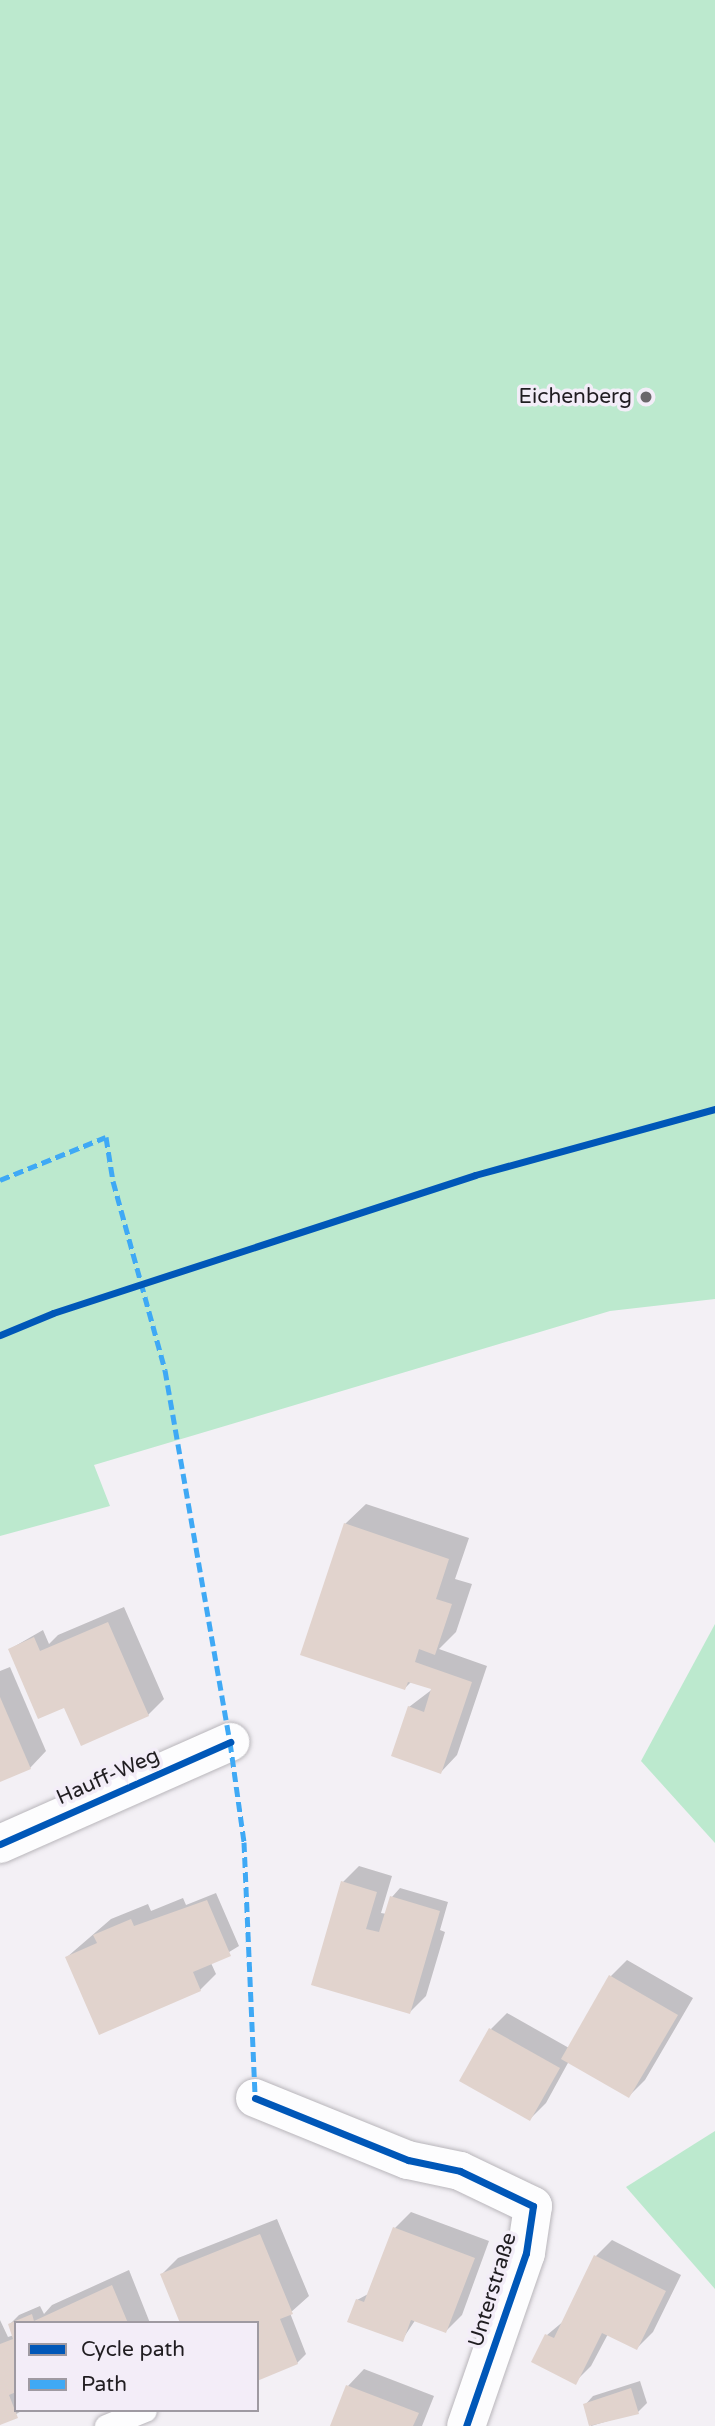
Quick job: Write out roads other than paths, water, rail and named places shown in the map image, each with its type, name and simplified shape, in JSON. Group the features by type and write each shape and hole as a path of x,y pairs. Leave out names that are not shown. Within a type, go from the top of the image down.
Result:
{"street":[{"name":"Hauff-Weg","path":"0,1844 230,1742"},
{"name":"Unterstraße","path":"256,2098 408,2160 460,2171 533,2206 526,2253 466,2426"}],"lane":[{"path":"106,2426 140,2412"}],"place":[{"name":"Eichenberg","path":"646,397"}]}
